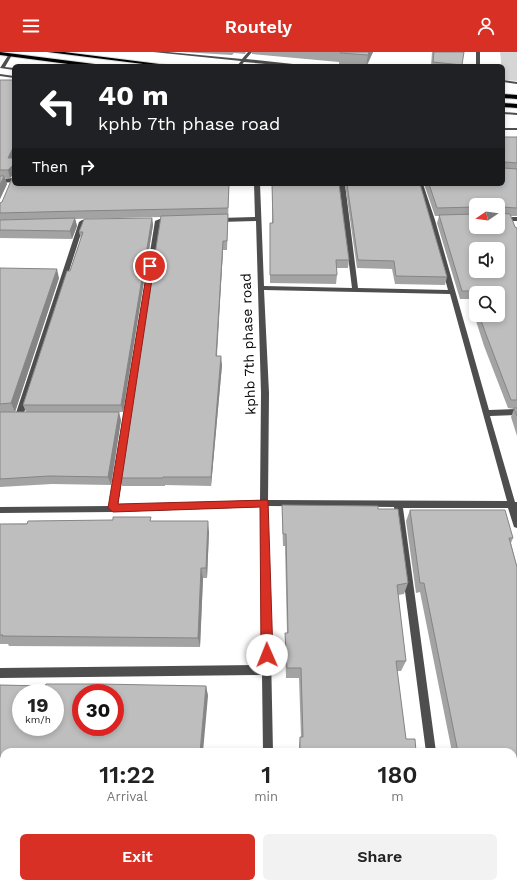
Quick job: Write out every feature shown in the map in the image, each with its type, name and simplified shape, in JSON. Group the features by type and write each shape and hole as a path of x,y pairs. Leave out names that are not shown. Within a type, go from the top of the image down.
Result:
{"main road":[{"path":"51,52 155,64"},
{"path":"0,54 79,64"},
{"path":"505,96 517,97"},
{"path":"505,105 517,106"}],"street":[{"path":"155,52 279,64"},
{"path":"242,64 250,52"},
{"path":"478,52 478,64"},
{"path":"1,70 10,55"},
{"path":"1,70 12,69"},
{"path":"1,70 12,76"},
{"path":"505,81 517,82"},
{"path":"505,113 517,114"},
{"path":"505,129 517,129"},
{"path":"0,181 12,179"},
{"path":"10,188 12,184"},
{"name":"kphb 7th phase road","path":"257,186 266,400 264,503 268,748"},
{"path":"342,186 355,289"},
{"path":"421,186 432,220 486,413 514,505 517,524"},
{"path":"505,220 511,221 517,218"},
{"path":"212,220 259,219"},
{"path":"113,508 123,416 158,220"},
{"path":"150,221 181,220"},
{"path":"432,220 439,220"},
{"path":"74,222 97,222"},
{"path":"20,416 82,222"},
{"path":"262,288 452,292"},
{"path":"486,413 517,412"},
{"path":"0,510 264,503 514,505"},
{"path":"398,505 430,748"},
{"path":"0,673 267,670"}],"shaded area":[{"path":"500,52 517,52 517,81 505,80 505,64 501,64"}],"building":[{"path":"369,52 368,55 340,53"},
{"path":"434,52 464,52 462,64 433,62"},
{"path":"0,80 12,80 12,150 8,158 12,158 12,166 8,170 0,170"},
{"path":"505,137 517,137 517,163 505,162"},
{"path":"505,168 517,169 517,208 505,207 505,198 469,198 469,207 437,208 430,186 505,186"},
{"path":"0,176 4,176 0,185"},
{"path":"12,178 12,186 229,186 228,208 0,213 0,203 2,202"},
{"path":"272,186 339,186 349,260 336,260 337,275 270,275 270,223 273,223"},
{"path":"347,186 421,186 447,277 396,276 394,261 358,260"},
{"path":"228,214 227,241 223,241 216,356 221,356 211,477 120,478 161,216"},
{"path":"469,214 469,234 505,234 505,214 510,214 515,227 517,228 517,400 511,400 482,322 505,322 505,286 469,286 469,291 462,291 439,215"},
{"path":"75,218 70,231 0,230 0,220"},
{"path":"152,218 121,405 23,405 67,271 70,271 83,232 79,232 84,219"},
{"path":"0,268 57,269 11,403 0,404"},
{"path":"514,408 517,408 517,416"},
{"path":"0,412 119,412 108,477 49,476 0,479"},
{"path":"282,505 378,506 378,509 398,509 408,583 397,585 406,661 396,661 406,739 415,739 416,748 300,748 300,737 303,737 301,668 287,668 285,633 288,633 286,534 283,534"},
{"path":"410,510 505,510 513,538 509,538 517,567 517,748 457,748 424,583 420,583"},
{"path":"113,517 151,517 150,521 208,521 206,568 201,568 198,638 0,635 0,524 27,524 28,521 113,520"},
{"path":"64,684 72,684 72,736 124,736 124,684 206,686 200,748 0,748 0,685 12,685 12,736 64,736"}],"route":[{"path":"150,266 113,508 264,503 267,655"}]}
